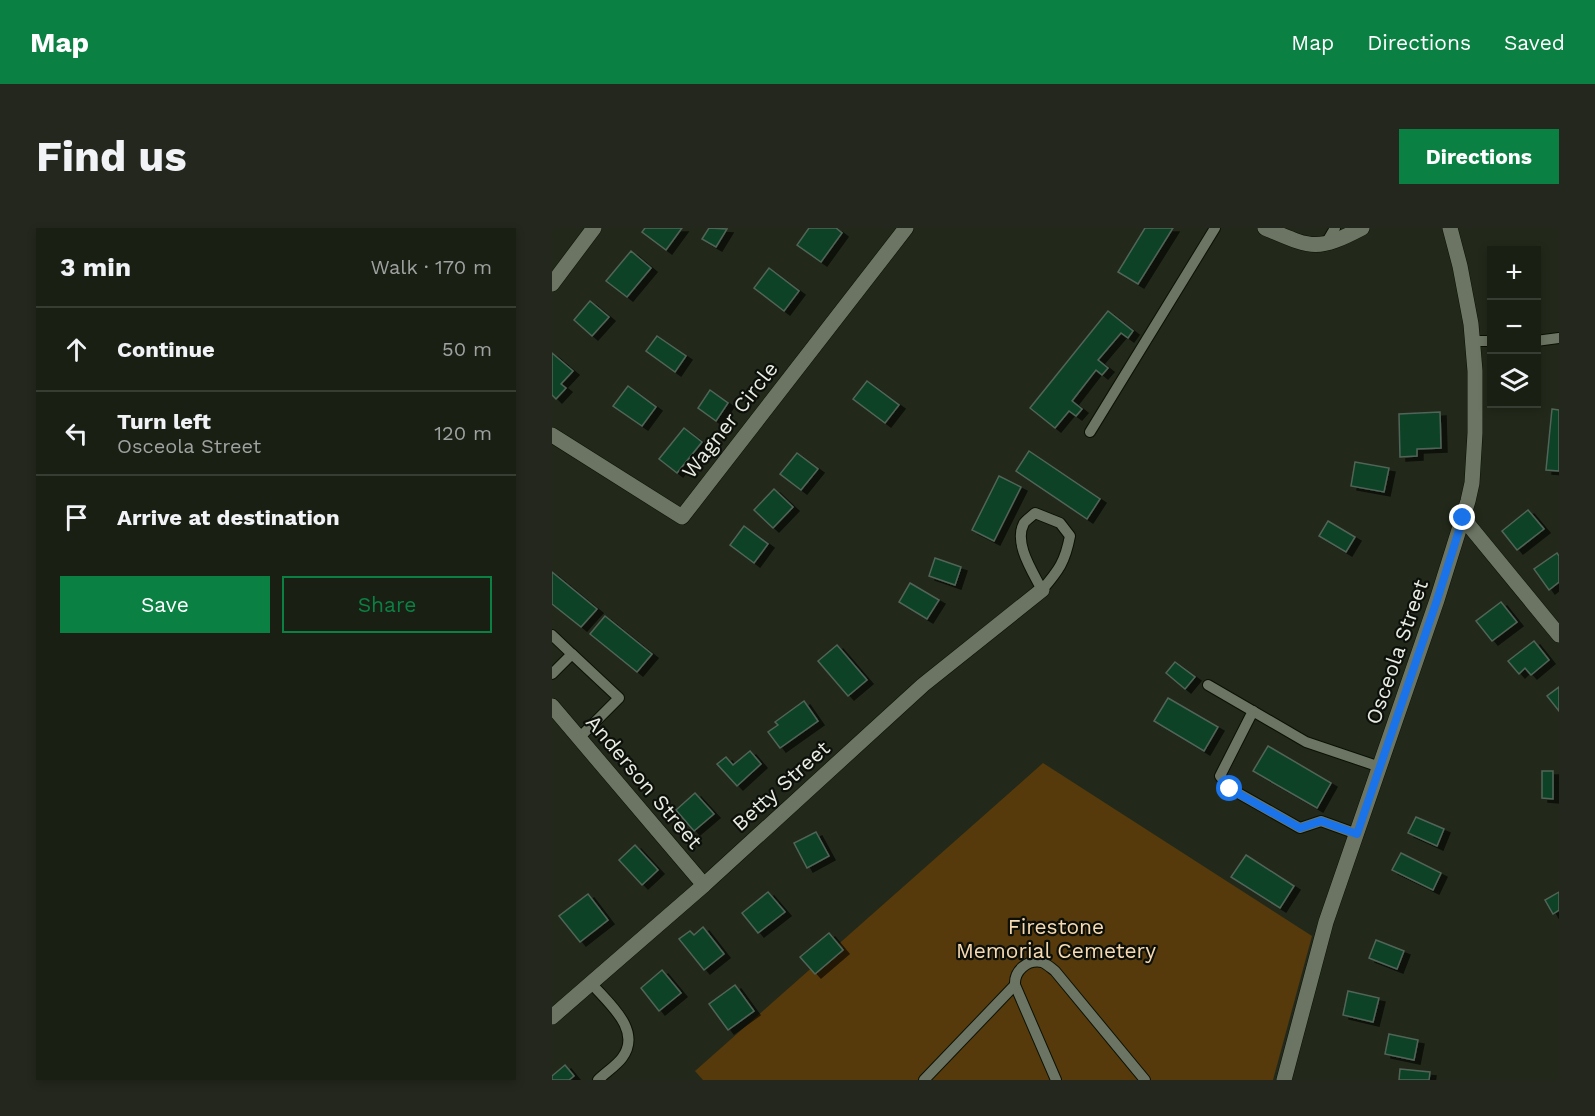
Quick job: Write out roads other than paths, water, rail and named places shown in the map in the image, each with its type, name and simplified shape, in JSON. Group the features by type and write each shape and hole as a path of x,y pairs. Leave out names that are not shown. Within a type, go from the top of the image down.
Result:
{"street":[{"path":"552,284 594,228"},
{"name":"Wagner Circle","path":"552,435 682,517 906,228"},
{"path":"1265,228 1299,242 1325,245 1362,228"},
{"name":"Osceola Street","path":"1284,1080 1326,922 1437,600 1472,483 1475,433 1473,341 1461,266 1450,228"},
{"path":"1463,518 1559,635"},
{"name":"Betty Street","path":"552,1017 704,885 923,685 1042,590"},
{"name":"Anderson Street","path":"552,706 704,885"}],"lane":[{"path":"1090,432 1215,228"},
{"path":"1325,245 1335,228"},
{"path":"1541,340 1559,338"},
{"path":"1473,341 1487,342"},
{"path":"1035,513 1060,523 1070,536 1066,557 1056,574 1042,590 1024,553 1021,537 1024,523 1035,513"},
{"path":"552,635 619,698 579,738"},
{"path":"552,674 572,654"},
{"path":"1208,685 1306,742 1380,767"},
{"path":"1253,711 1220,776 1230,789 1300,828 1321,821 1357,834"},
{"path":"1056,1080 1015,985 1017,973 1022,967 1036,962 1047,965 1055,971 1145,1080"},
{"path":"591,983 626,1025 630,1040 623,1058 598,1080"},
{"path":"924,1080 1015,985"}],"park label":[{"name":"Firestone Memorial Cemetery","path":"1056,939"}]}
